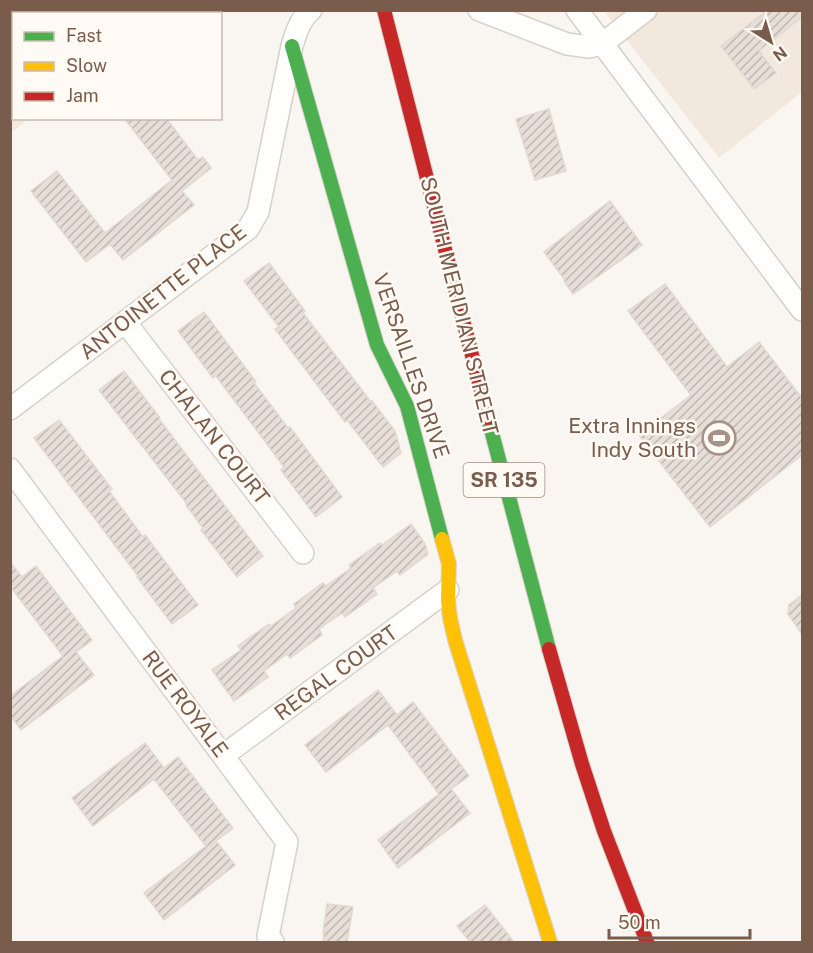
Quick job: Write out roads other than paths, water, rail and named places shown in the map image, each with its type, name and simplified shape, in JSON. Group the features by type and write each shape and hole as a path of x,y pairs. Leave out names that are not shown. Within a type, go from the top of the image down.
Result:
{"main road":[{"name":"SOUTH MERIDIAN STREET","path":"384,10 559,688 604,831 647,942"},
{"name":"VERSAILLES DRIVE","path":"291,46 377,345 406,406 449,564 449,613 455,640 550,942"}],"street":[{"name":"ANTOINETTE PLACE","path":"10,409 248,230 258,212 291,46 299,27 311,10"},
{"path":"478,10 577,47 602,44 646,10"},
{"path":"577,10 802,310"},
{"name":"CHALAN COURT","path":"125,322 303,553"},
{"name":"RUE ROYALE","path":"14,480 287,842 268,936 273,942"},
{"name":"REGAL COURT","path":"224,756 448,590"}],"place":[{"name":"Extra Innings Indy South","path":"719,438"}]}
